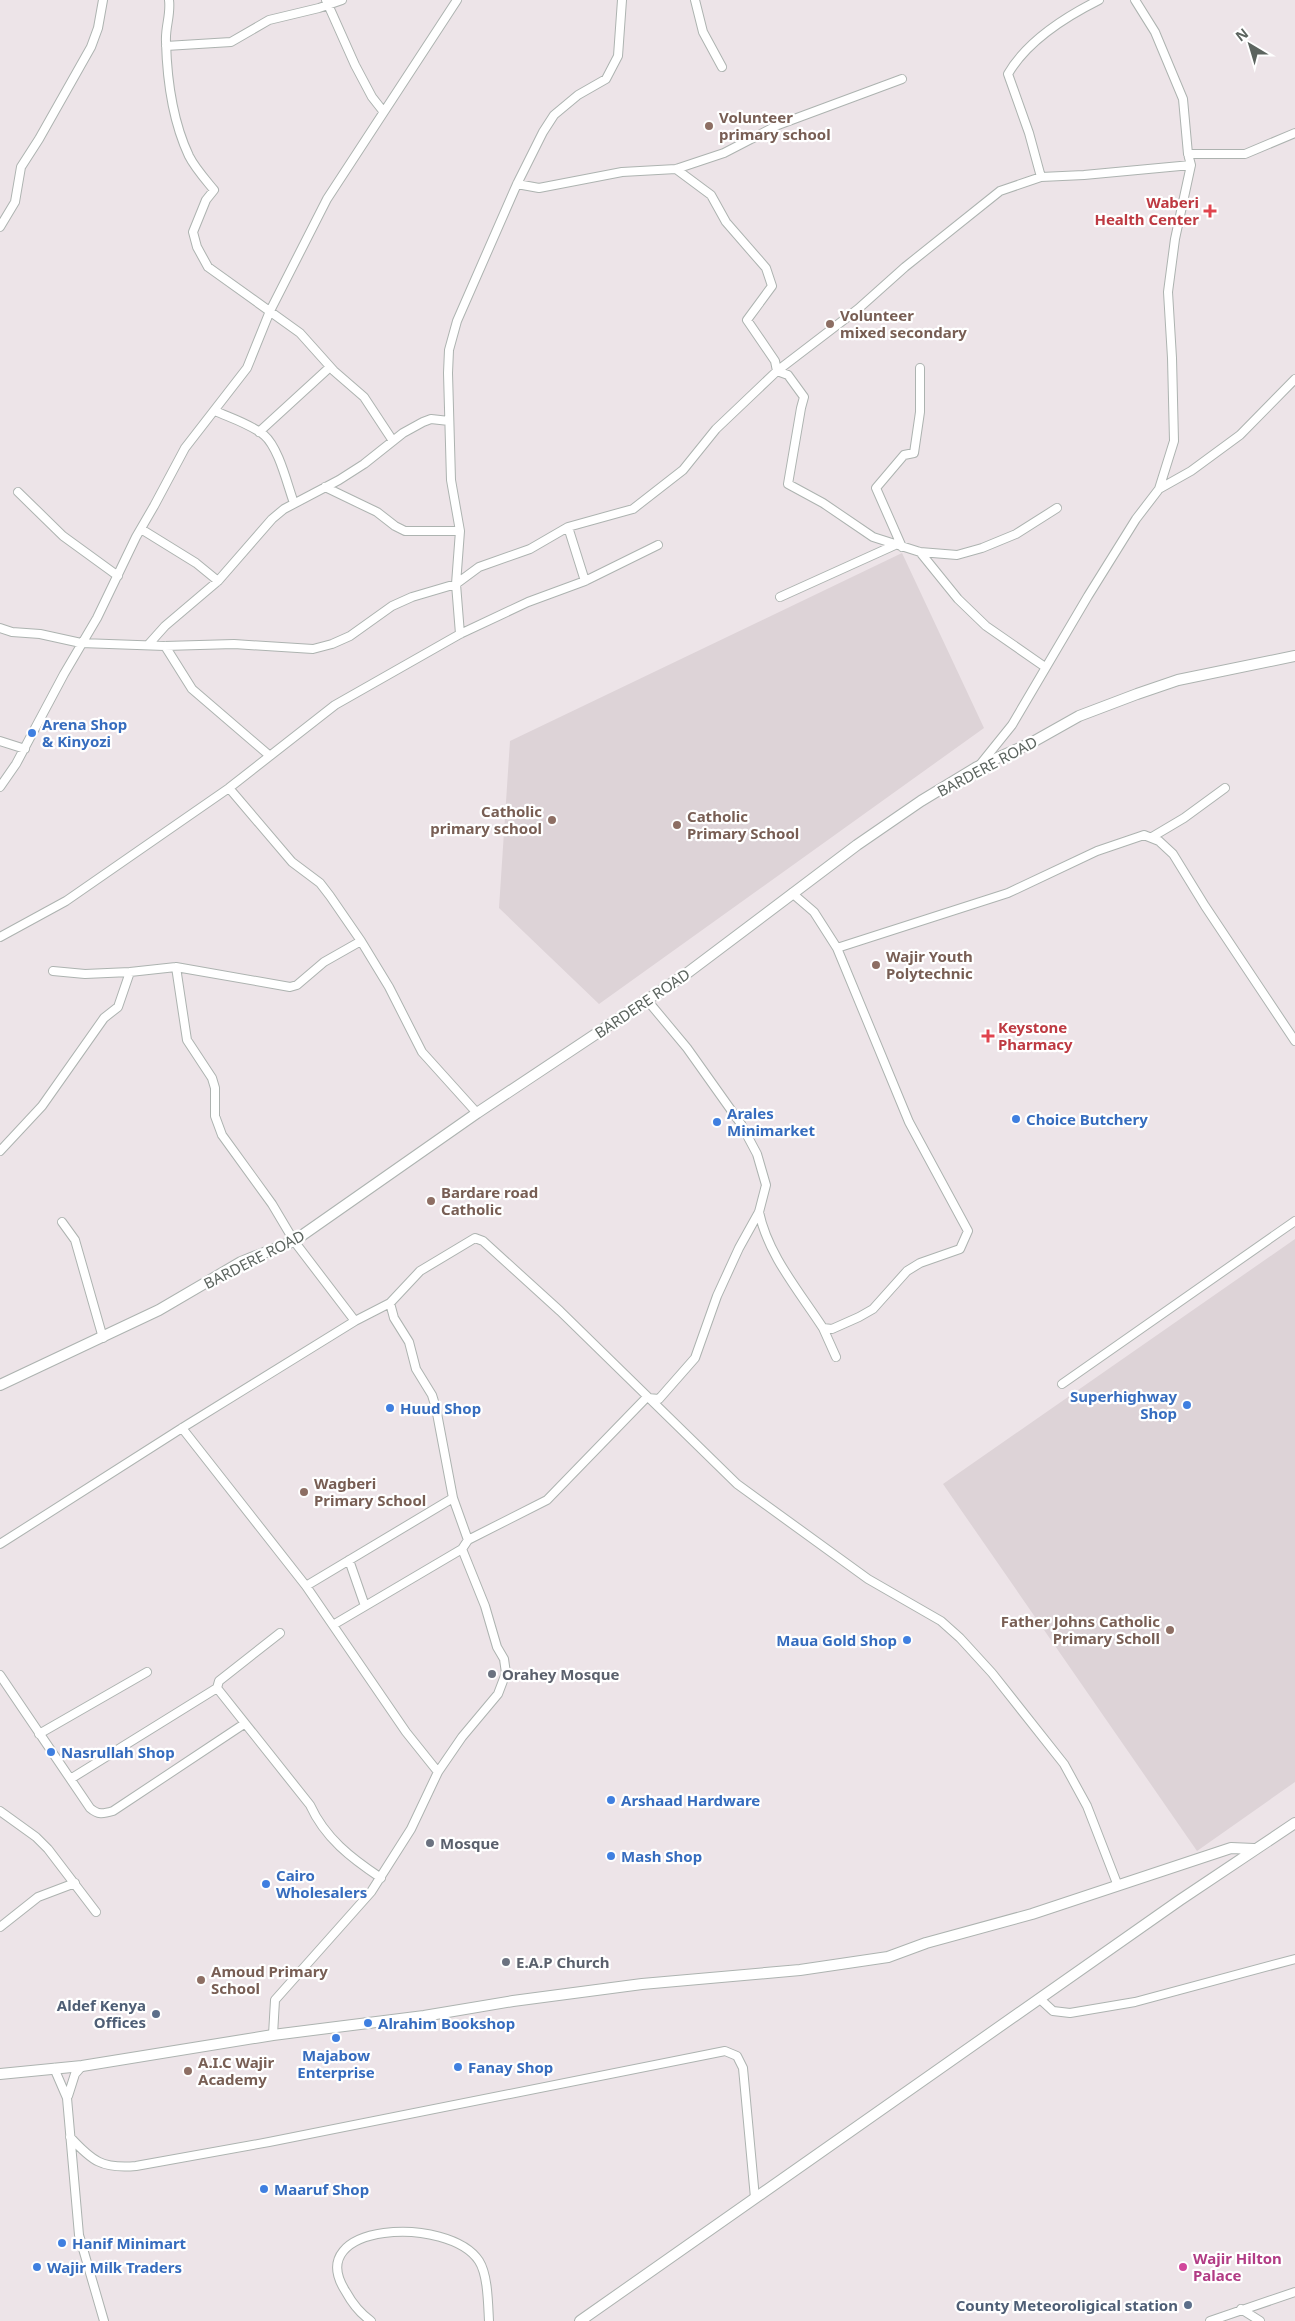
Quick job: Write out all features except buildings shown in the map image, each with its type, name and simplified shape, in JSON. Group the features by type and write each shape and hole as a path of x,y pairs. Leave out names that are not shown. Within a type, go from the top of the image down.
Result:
{"street":[{"path":"0,227 15,202 21,167 91,47 98,28 103,0"},
{"path":"168,0 171,12 166,29 166,46 177,127 189,157 214,190 206,200 193,232 197,247 208,266 300,333 330,367 364,397 393,441"},
{"path":"166,46 231,42 269,20 342,0"},
{"path":"0,786 25,749 185,448 247,368 270,311 327,199 457,0"},
{"path":"460,634 456,584 460,531 451,480 449,350 457,321 534,147 554,115 578,95 606,79 618,56 621,0"},
{"path":"694,0 703,32 722,67"},
{"path":"1041,177 1029,133 1008,74 1018,58 1048,31 1099,0"},
{"path":"977,767 1012,725 1045,667 1136,519 1159,489 1174,440 1168,292 1175,239 1191,166 1188,154 1183,99 1155,32 1135,0"},
{"path":"328,3 355,65 372,97 383,111"},
{"path":"517,184 539,188 622,172 676,169 724,153 778,125 902,79"},
{"path":"1188,154 1245,154 1295,133"},
{"path":"0,628 12,632 40,634 82,643 165,646 234,644 313,649 326,646 350,636 392,606 412,597 456,584 479,567 530,549 568,527 633,509 683,470 716,429 777,371 858,309 905,267 1000,191 1041,177 1191,166"},
{"path":"676,169 711,195 726,222 766,268 772,286 748,320 775,361 777,371"},
{"path":"259,432 330,367"},
{"path":"898,546 876,488 904,455 914,452 920,412 920,368"},
{"path":"777,371 788,375 804,397 788,484 822,503 873,537 920,552 957,555 982,548 1016,534 1057,508"},
{"path":"1159,489 1191,471 1240,435 1295,379"},
{"path":"215,411 259,432 268,439 274,448 294,503"},
{"path":"148,644 165,626 218,581 272,519 294,503 326,487 364,464 393,441 423,422 431,419 449,421"},
{"path":"326,487 376,512 405,531 460,531"},
{"path":"18,492 63,536 118,576"},
{"path":"568,527 585,581"},
{"path":"141,528 196,563 218,581"},
{"path":"0,937 66,901 229,788 334,705 460,634 528,602 585,581 658,545"},
{"path":"780,597 898,546"},
{"path":"920,552 958,599 986,626 1045,667"},
{"path":"165,646 192,689 270,756"},
{"name":"BARDERE ROAD","path":"0,1385 159,1310 241,1262 294,1241 477,1113 732,941 792,893 921,801 977,767 1030,743 1079,716 1137,694 1178,680 1295,656"},
{"path":"0,741 25,749"},
{"path":"229,788 292,862 320,883 361,941 389,988 422,1052 477,1113"},
{"path":"1152,837 1184,818 1225,788"},
{"path":"836,948 1008,893 1097,851 1144,835 1152,837 1167,847 1178,862 1204,906 1295,1041"},
{"path":"792,893 814,912 836,948 910,1122 968,1231 960,1249 920,1263 907,1271 873,1309 832,1329 822,1328"},
{"path":"53,971 85,974 176,967 290,987 297,985 324,962 361,941"},
{"path":"176,967 187,1040 212,1078 218,1125 227,1143 272,1204 294,1241 355,1321"},
{"path":"0,1151 42,1106 104,1018 118,1007 130,972"},
{"path":"647,1000 687,1048 740,1124 757,1154 766,1185 759,1212 739,1248 717,1296 695,1358 659,1400 647,1398"},
{"path":"759,1212 762,1229 781,1266 822,1328 836,1357"},
{"path":"1062,1384 1295,1221"},
{"path":"62,1222 75,1240 103,1338"},
{"path":"0,1544 355,1321 390,1303 420,1271 475,1238 484,1241 560,1311 737,1484 868,1579 942,1621 960,1638 992,1673 1064,1764 1087,1806 1118,1886"},
{"path":"390,1303 394,1318 409,1342 416,1369 432,1395 453,1498 468,1540"},
{"path":"332,1625 462,1549 468,1540 547,1500 647,1398"},
{"path":"182,1428 306,1586 406,1732 438,1772"},
{"path":"306,1586 453,1498"},
{"path":"273,2035 275,2000 354,1912 381,1878 411,1829 438,1772 462,1737 498,1694 506,1673 504,1659 497,1647 485,1606 462,1549"},
{"path":"349,1560 365,1606"},
{"path":"72,1778 217,1688 219,1681 280,1633"},
{"path":"39,1734 147,1672"},
{"path":"0,1675 39,1734 72,1778 90,1808 96,1813 104,1814 123,1804 244,1724"},
{"path":"217,1688 310,1805 316,1819 337,1846 381,1878"},
{"path":"0,1811 36,1837 48,1849 96,1912"},
{"path":"580,2321 1254,1849 1295,1823"},
{"path":"0,2074 82,2066 273,2035 424,2016 522,1999 642,1984 800,1970 888,1957 926,1943 970,1933 1118,1886 1231,1848 1254,1849"},
{"path":"0,1927 38,1897 75,1883"},
{"path":"1040,1999 1053,2011 1070,2013 1135,2002 1295,1959"},
{"path":"70,2138 92,2159 104,2166 119,2168 136,2166 269,2142 725,2052 737,2056 743,2068 755,2198"},
{"path":"67,2098 75,2074 82,2066"},
{"path":"54,2068 67,2098 79,2235 104,2321"},
{"path":"371,2321 357,2308 342,2286 336,2272 340,2254 344,2248 379,2234 406,2232 424,2233 457,2242 473,2255 483,2271 488,2299 489,2321"},
{"path":"1210,2321 1295,2292"},
{"path":"1242,2309 1260,2321"}],"shaded area":[{"name":"Catholic Primary School","path":"902,553 984,728 599,1004 499,908 510,741"},
{"name":"Father Johns Catholic Primary Scholl","path":"1295,1239 1295,1782 1197,1851 943,1484"}],"place":[{"name":"Volunteer primary school","path":"709,126"},
{"name":"Waberi Health Center","path":"1210,211"},
{"name":"Volunteer mixed secondary","path":"830,324"},
{"name":"Arena Shop & Kinyozi","path":"32,733"},
{"name":"Catholic primary school","path":"552,820"},
{"name":"Catholic Primary School","path":"677,825"},
{"name":"Wajir Youth Polytechnic","path":"876,965"},
{"name":"Keystone Pharmacy","path":"988,1036"},
{"name":"Choice Butchery","path":"1016,1119"},
{"name":"Arales Minimarket","path":"717,1122"},
{"name":"Bardare road Catholic","path":"431,1201"},
{"name":"Superhighway Shop","path":"1187,1405"},
{"name":"Huud Shop","path":"390,1408"},
{"name":"Wagberi Primary School","path":"304,1492"},
{"name":"Father Johns Catholic Primary Scholl","path":"1170,1630"},
{"name":"Maua Gold Shop","path":"907,1640"},
{"name":"Orahey Mosque","path":"492,1674"},
{"name":"Nasrullah Shop","path":"51,1752"},
{"name":"Arshaad Hardware","path":"611,1800"},
{"name":"Mosque","path":"430,1843"},
{"name":"Mash Shop","path":"611,1856"},
{"name":"Cairo Wholesalers","path":"266,1884"},
{"name":"E.A.P Church","path":"506,1962"},
{"name":"Amoud Primary School","path":"201,1980"},
{"name":"Aldef Kenya Offices","path":"156,2014"},
{"name":"Alrahim Bookshop","path":"368,2023"},
{"name":"Majabow Enterprise","path":"336,2038"},
{"name":"Fanay Shop","path":"458,2067"},
{"name":"A.I.C Wajir Academy","path":"188,2071"},
{"name":"Maaruf Shop","path":"264,2189"},
{"name":"Hanif Minimart","path":"62,2243"},
{"name":"Wajir Milk Traders","path":"37,2267"},
{"name":"Wajir Hilton Palace","path":"1183,2267"},
{"name":"County Meteoroligical station","path":"1188,2305"}]}
